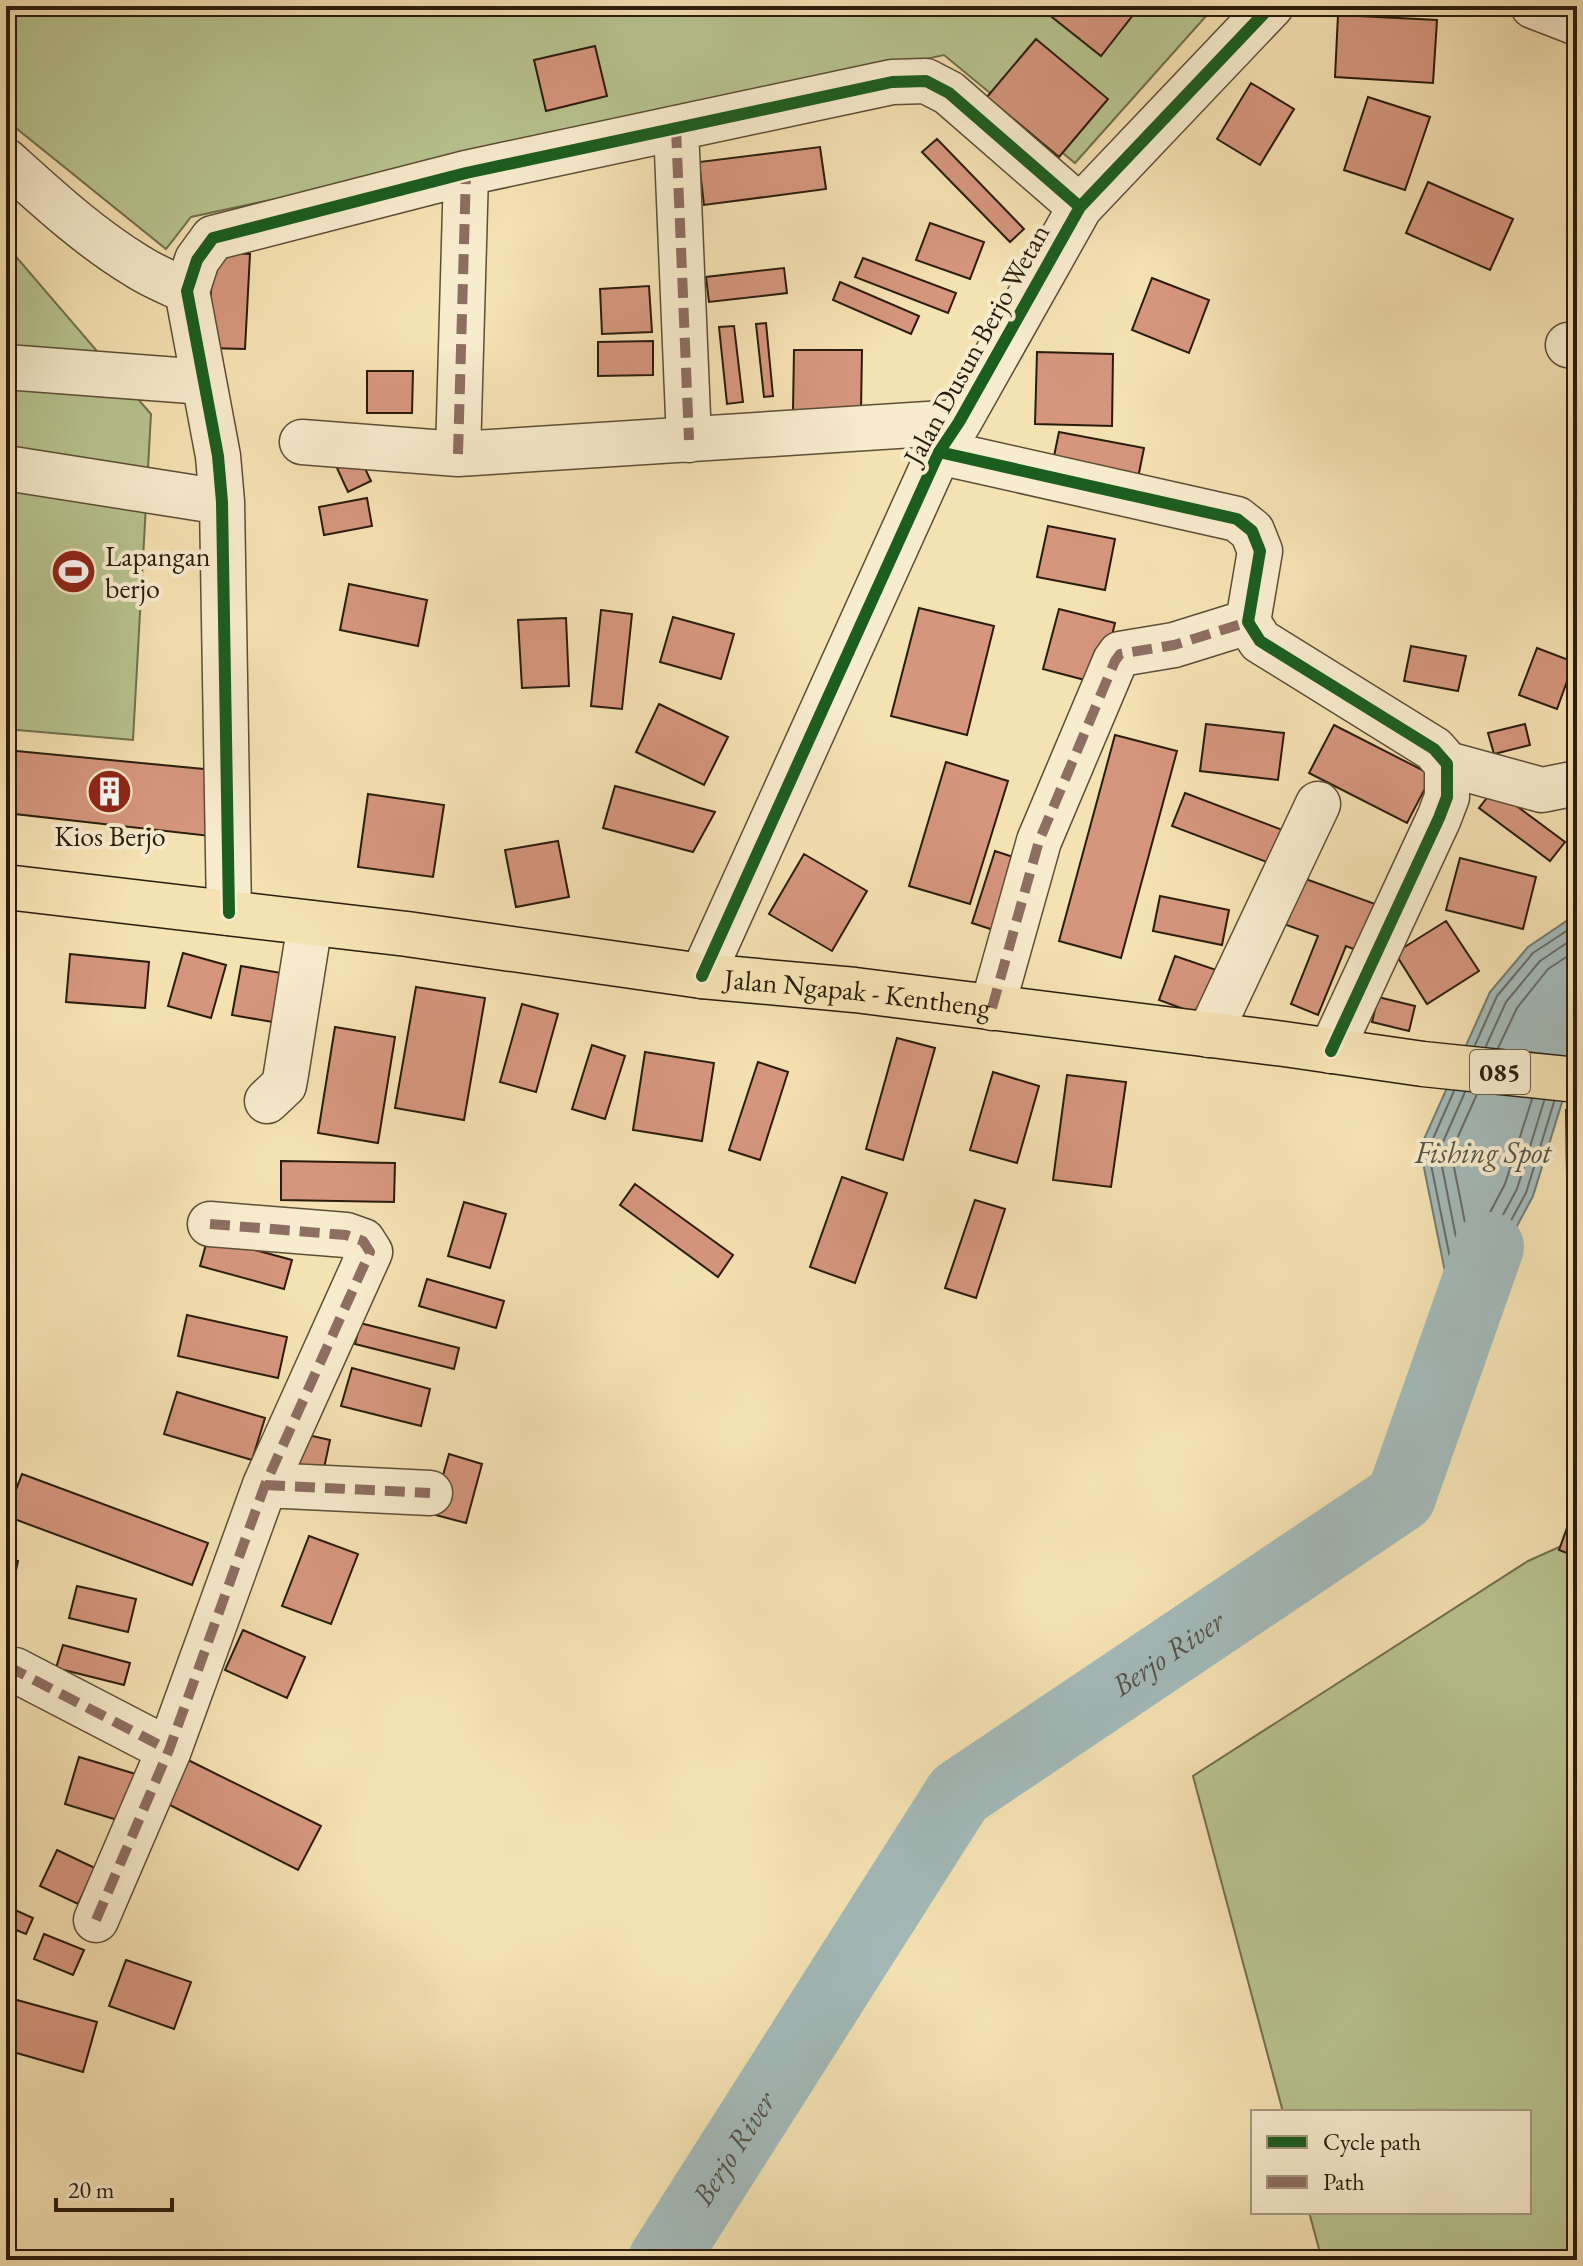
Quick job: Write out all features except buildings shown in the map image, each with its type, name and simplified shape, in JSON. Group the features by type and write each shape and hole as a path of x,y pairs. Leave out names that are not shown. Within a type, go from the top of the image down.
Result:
{"main road":[{"name":"Jalan Ngapak - Kentheng","path":"6,887 407,934 702,976 855,990 1423,1064 1577,1080"}],"street":[{"name":"Jalan Dusun Berjo Wetan","path":"702,976 949,437 1080,207 1271,6"},
{"path":"1533,6 1577,23"},
{"path":"229,913 222,502 218,456 187,291 197,260 213,238 466,173 892,82 926,81 949,93 1080,207"},
{"path":"676,128 689,440"},
{"path":"6,161 100,241 138,267 187,291"},
{"path":"458,454 466,173"},
{"path":"6,367 204,382"},
{"path":"302,442 458,454 689,440 949,437 1237,519 1252,531 1260,551 1248,622 1260,641 1434,749 1447,764 1542,790 1577,783"},
{"path":"6,468 222,502"},
{"path":"992,1008 1039,841 1115,661 1120,654 1174,645 1248,622"},
{"path":"1331,1051 1439,818 1447,797 1447,764"},
{"path":"1209,1035 1318,804"},
{"path":"267,1101 284,1085 310,923"},
{"path":"96,1920 169,1750 265,1485 370,1252 363,1241 346,1235 210,1224"},
{"path":"265,1485 430,1493"},
{"path":"6,1670 15,1670 169,1750"}],"green space":[{"path":"6,6 1215,6 1075,163 944,55 191,217 166,249 6,120"},
{"name":"Lapangan berjo","path":"6,245 151,414 133,740 6,729"},
{"path":"1577,1539 1577,2260 1322,2260 1310,2214 1531,2214 1531,2110 1282,2110 1193,1776 1528,1561"}],"water":[{"name":"Fishing Spot","path":"1577,914 1577,1091 1563,1099 1533,1196 1458,1336 1420,1148 1490,992 1528,947"}],"waterway":[{"name":"Berjo River","path":"663,2260 959,1794 1401,1497 1489,1247"}],"marked path":[{"path":"676,128 689,440"},
{"path":"458,454 466,173"},
{"path":"992,1008 1039,841 1115,661 1120,654 1174,645 1248,622"},
{"path":"96,1920 169,1750 265,1485 370,1252 363,1241 346,1235 210,1224"},
{"path":"265,1485 430,1493"},
{"path":"6,1670 15,1670 169,1750"}],"cycle path":[{"path":"702,976 939,452 1080,207 1271,6"},
{"path":"229,913 222,502 218,456 187,291 197,260 213,238 466,173 892,82 926,81 949,93 1080,207"},
{"path":"939,452 1237,519 1252,531 1260,551 1248,622 1260,641 1434,749 1447,764 1447,797 1439,818 1331,1051"}],"place":[{"name":"Lapangan berjo","path":"74,572"},
{"name":"Kios Berjo","path":"110,791"}]}
